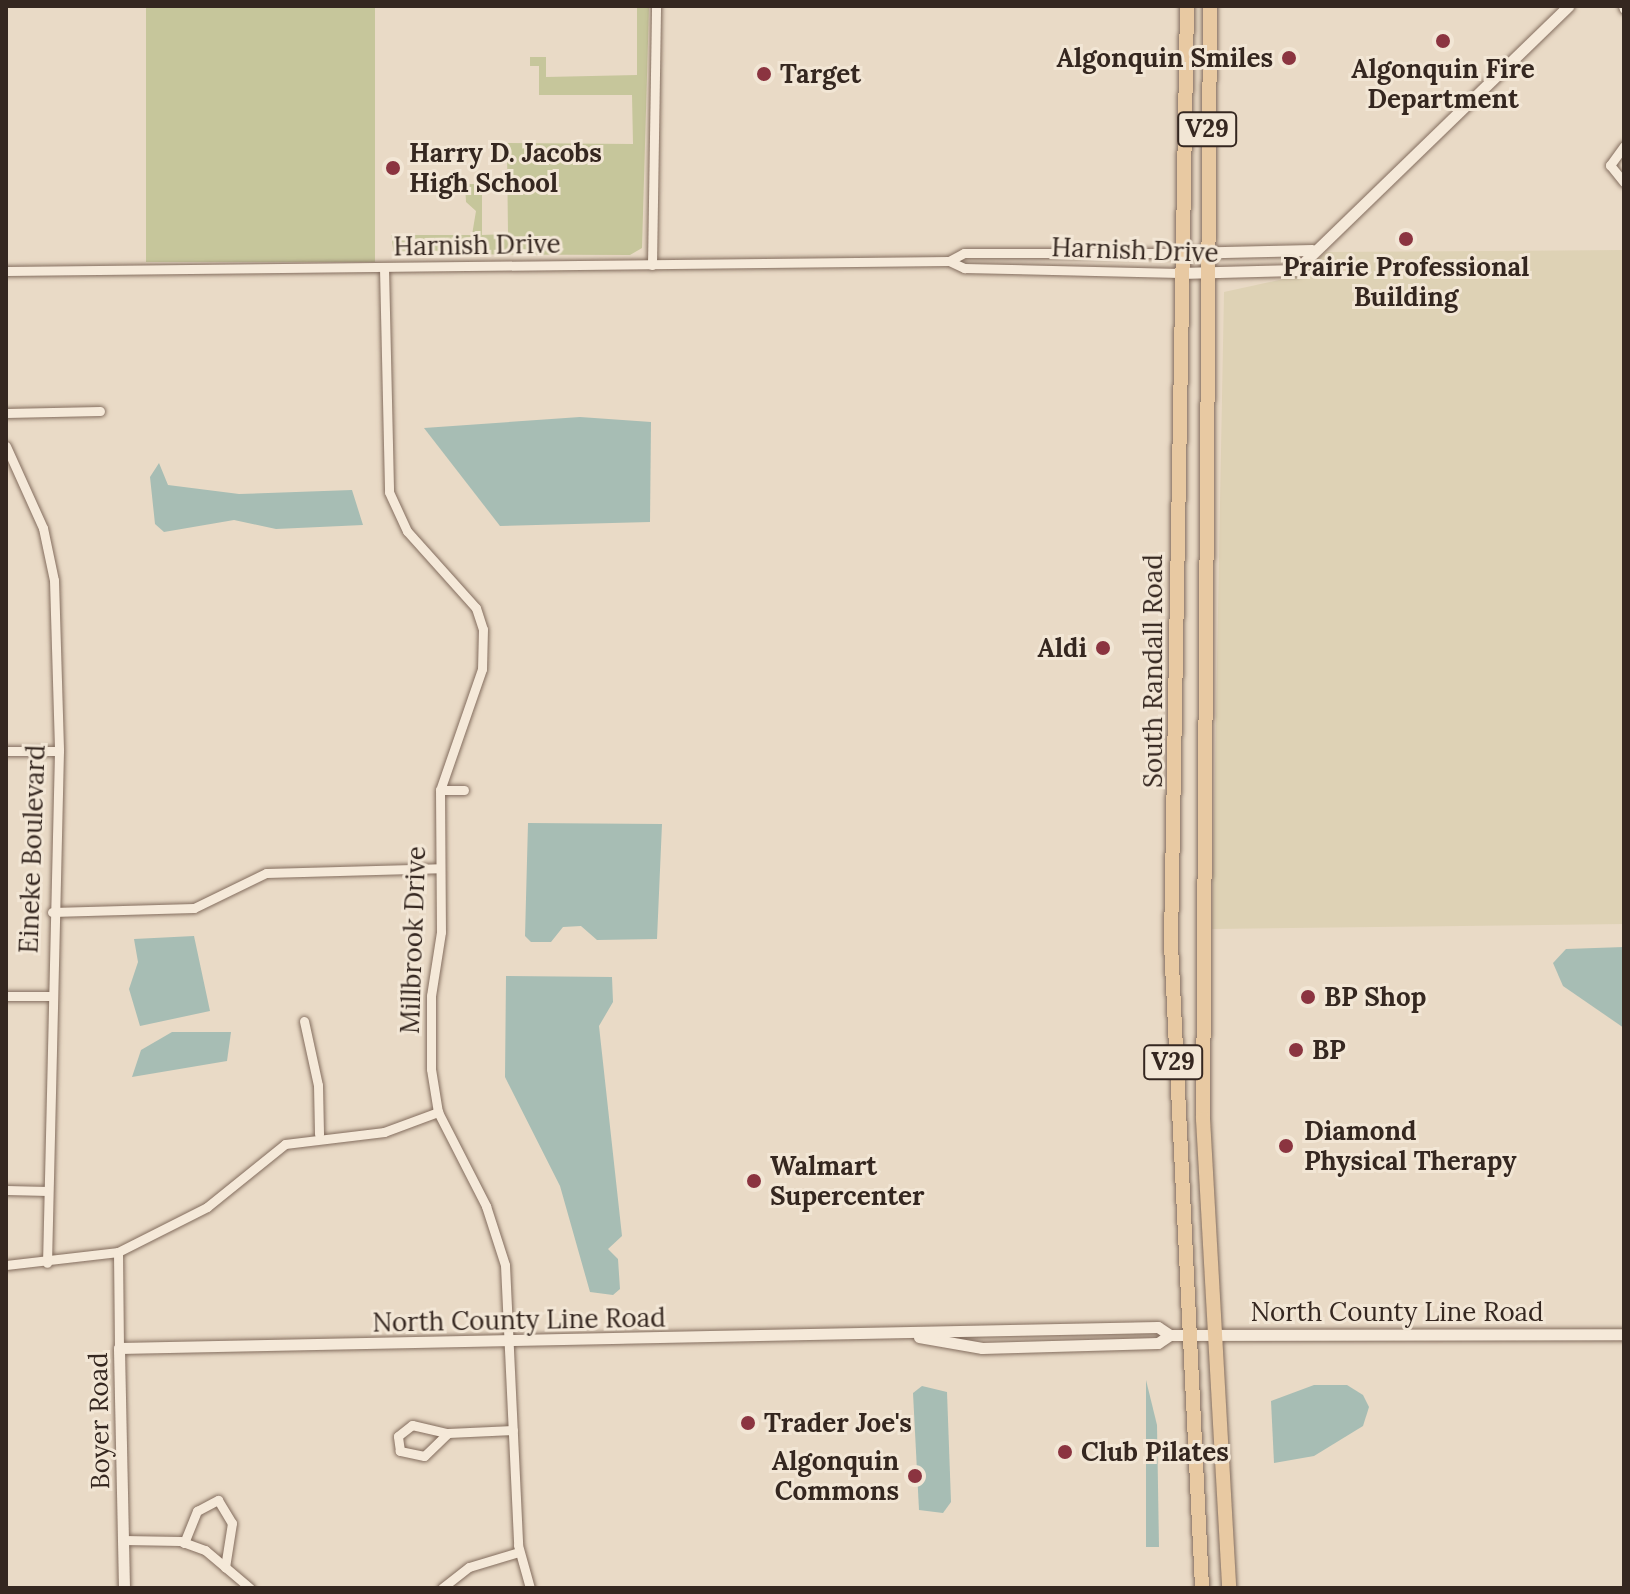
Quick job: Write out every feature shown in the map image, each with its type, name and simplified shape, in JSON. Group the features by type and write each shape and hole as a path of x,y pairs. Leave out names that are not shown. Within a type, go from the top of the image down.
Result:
{"main road":[{"name":"South Randall Road","path":"1187,6 1180,253 1171,944 1202,1588"},
{"name":"South Randall Road","path":"1210,6 1203,1119 1229,1588"}],"street":[{"path":"652,265 656,6"},
{"name":"Harnish Drive","path":"6,271 949,261 964,268 1208,275 1285,273 1568,6"},
{"path":"1624,146 1610,165 1624,182"},
{"name":"Harnish Drive","path":"949,261 964,253 1312,250"},
{"name":"Millbrook Drive","path":"384,268 389,492 407,531 467,598 483,629 482,669 440,790 440,868 431,1013 438,1112 495,1231 513,1342 513,1430 519,1552 530,1588"},
{"path":"6,413 100,411"},
{"name":"Eineke Boulevard","path":"6,446 53,565 59,751 50,996 47,1263"},
{"path":"6,751 59,751"},
{"path":"440,790 464,790"},
{"path":"52,912 194,908 273,872 440,868"},
{"path":"6,996 50,996"},
{"path":"304,1021 318,1085 319,1134"},
{"path":"6,1265 47,1263 118,1252 207,1207 278,1148 319,1134 384,1132 438,1112"},
{"path":"6,1190 48,1191"},
{"name":"Boyer Road","path":"118,1252 124,1588"},
{"name":"North County Line Road","path":"119,1348 919,1336 1158,1327 1170,1335"},
{"name":"North County Line Road","path":"919,1336 982,1348 1158,1343 1170,1335 1624,1334"},
{"path":"448,1433 424,1456 400,1451 398,1436 412,1425 448,1433 513,1430"},
{"path":"184,1543 197,1511 218,1500 232,1523 225,1567"},
{"path":"124,1540 184,1543 225,1567 250,1588"},
{"path":"442,1588 469,1567 519,1552"}],"shaded area":[{"path":"1624,250 1624,924 1212,929 1224,292 1298,276 1326,252"},
{"path":"580,417 651,422 650,522 500,526 424,428"},
{"path":"159,463 168,485 239,494 352,490 363,525 276,529 234,520 164,532 155,524 150,477"},
{"path":"528,823 662,824 657,939 597,940 581,926 563,927 551,942 531,942 525,936"},
{"path":"194,936 210,1011 140,1026 129,989 138,962 134,939"},
{"path":"1624,947 1624,1028 1563,986 1553,963 1566,949"},
{"path":"506,976 612,977 613,1002 599,1026 622,1236 608,1249 618,1259 620,1289 613,1295 590,1292 560,1186 505,1077"},
{"path":"172,1032 231,1032 227,1061 132,1077 141,1050"},
{"path":"1146,1380 1157,1425 1159,1547 1146,1547"},
{"path":"1314,1385 1347,1385 1363,1395 1369,1407 1363,1426 1314,1456 1274,1463 1271,1401"},
{"path":"922,1386 947,1392 951,1502 943,1513 919,1510 913,1393"}],"green space":[{"path":"146,6 375,6 375,262 146,262"},
{"path":"637,6 649,6 642,248 630,255 394,254 391,235 472,235 476,211 466,202 465,184 482,184 482,235 508,234 507,150 500,143 633,144 632,95 539,95 539,66 530,66 530,57 546,57 546,77 637,75"}],"place":[{"name":"Algonquin Fire Department","path":"1443,41"},
{"name":"Algonquin Smiles","path":"1289,58"},
{"name":"Target","path":"764,74"},
{"name":"Harry D. Jacobs High School","path":"393,168"},
{"name":"Prairie Professional Building","path":"1406,239"},
{"name":"Aldi","path":"1103,648"},
{"name":"BP Shop","path":"1308,997"},
{"name":"BP","path":"1296,1050"},
{"name":"Diamond Physical Therapy","path":"1286,1146"},
{"name":"Walmart Supercenter","path":"754,1181"},
{"name":"Trader Joe's","path":"748,1423"},
{"name":"Club Pilates","path":"1065,1452"},
{"name":"Algonquin Commons","path":"915,1476"}]}
